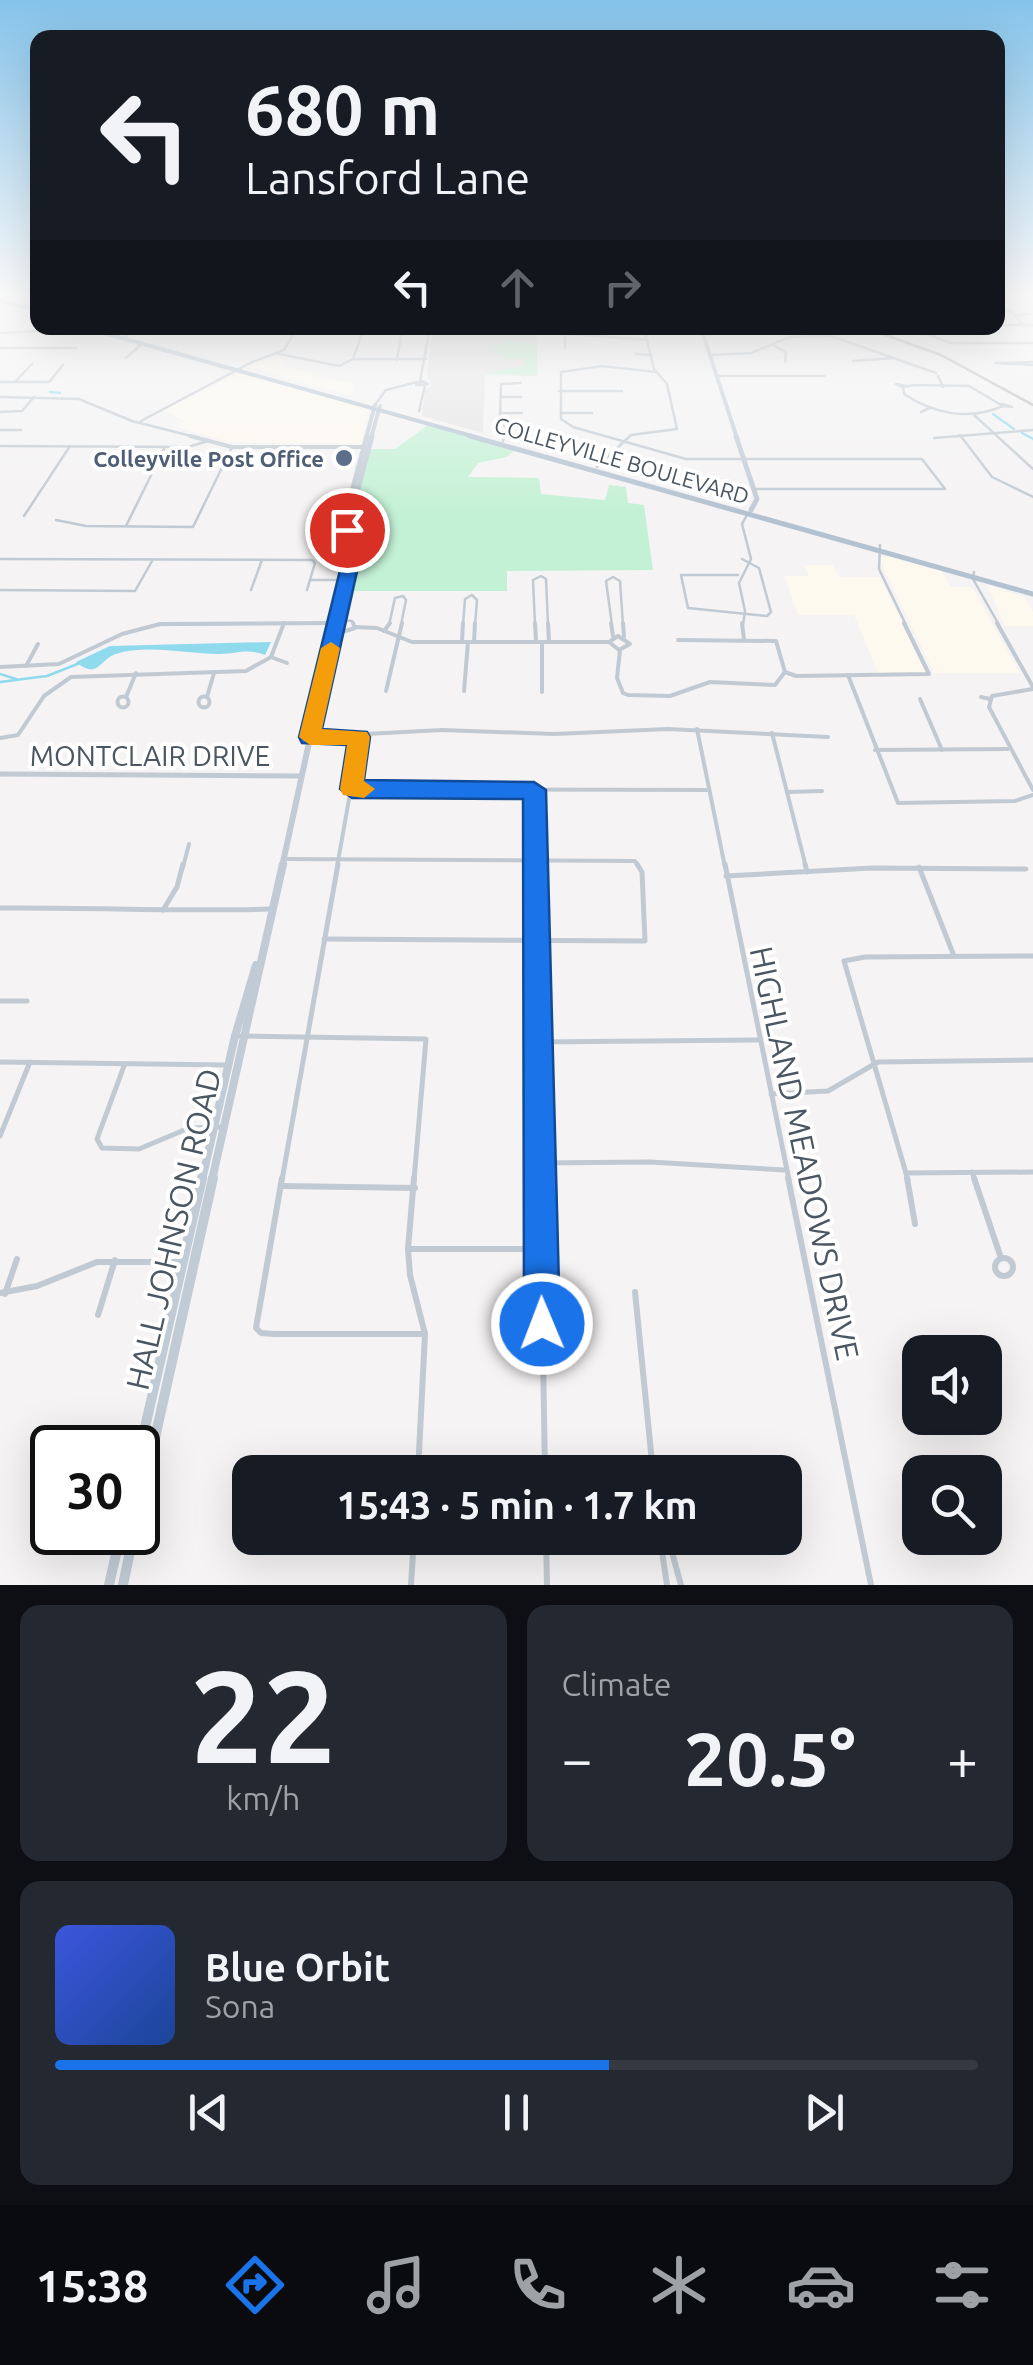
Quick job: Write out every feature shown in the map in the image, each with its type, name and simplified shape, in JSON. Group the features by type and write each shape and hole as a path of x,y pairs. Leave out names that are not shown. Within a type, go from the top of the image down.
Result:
{"main road":[{"name":"COLLEYVILLE BOULEVARD","path":"234,367 1032,593"},
{"path":"715,367 758,499 750,512"},
{"name":"HALL JOHNSON ROAD","path":"149,1425 331,645 352,550 347,530 377,407"},
{"name":"COLLEYVILLE BOULEVARD","path":"501,442 660,487"},
{"name":"COLLEYVILLE BOULEVARD","path":"974,574 1032,593"},
{"path":"977,585 988,580"},
{"name":"HALL JOHNSON ROAD","path":"331,645 336,621"},
{"path":"109,1585 115,1555"},
{"path":"123,1585 129,1555"}],"street":[{"path":"15,382 29,367"},
{"path":"0,382 49,382 61,367"},
{"path":"419,411 424,367"},
{"path":"561,367 568,370"},
{"path":"594,367 559,374 560,413 569,425 681,458 920,459 928,462 945,489 754,489"},
{"path":"611,367 656,372"},
{"path":"597,467 624,440 641,432 677,430 668,384 655,367"},
{"path":"921,367 937,374 944,387"},
{"path":"136,422 238,368"},
{"path":"718,376 824,376"},
{"path":"501,442 501,384 520,383"},
{"path":"407,384 421,384"},
{"name":"HALL JOHNSON ROAD","path":"377,407 385,392 407,384 421,384"},
{"name":"HALL JOHNSON ROAD","path":"400,386 421,384"},
{"path":"974,415 1002,405 971,386 905,387 911,399 930,408 965,414 967,410 1033,470"},
{"path":"559,391 622,392"},
{"path":"0,397 79,400 136,422 234,446 365,447"},
{"path":"0,412 22,411 34,397"},
{"path":"501,398 522,397"},
{"path":"921,412 930,408"},
{"path":"500,413 522,412"},
{"path":"560,413 592,413"},
{"path":"0,430 21,430"},
{"path":"934,438 1033,430"},
{"path":"960,435 992,478 1033,497"},
{"path":"0,446 164,447 194,446 208,441"},
{"path":"24,516 70,446"},
{"path":"56,520 86,526 193,527 234,446"},
{"path":"126,526 164,447"},
{"path":"1026,493 1033,490"},
{"path":"744,640 745,611 738,575 751,559 742,524 750,512"},
{"path":"786,672 796,676 928,674 879,568 879,548"},
{"path":"0,559 314,562 308,590"},
{"path":"0,590 138,590 153,559"},
{"path":"738,575 681,576 683,599 694,610 745,611 767,616 771,612 759,568 742,559"},
{"path":"251,590 262,560"},
{"path":"974,574 1033,688 1002,692 990,699 981,697"},
{"path":"542,692 533,580 541,576 546,579 549,642"},
{"path":"614,637 606,580 614,577 620,580 624,637 630,644 620,650"},
{"path":"310,580 344,580"},
{"path":"464,691 477,600 472,595 465,599 468,642"},
{"path":"384,631 389,626 395,598 403,596 406,600 386,691"},
{"path":"0,667 59,664 122,634 160,624 352,621 355,627"},
{"path":"0,738 18,735 42,694 57,682 78,675 246,671 270,657 284,623"},
{"path":"355,627 384,631 398,638 609,642 620,650"},
{"path":"336,634 355,627"},
{"path":"609,642 614,637 624,637"},
{"path":"678,640 776,641 786,672"},
{"path":"26,666 38,644"},
{"path":"620,650 617,678 628,696 670,696 710,682 775,684 786,672"},
{"path":"270,657 286,663"},
{"path":"125,697 136,673"},
{"path":"206,697 214,673"},
{"path":"848,675 896,801 1015,801 1033,792 990,715 990,699"},
{"path":"920,699 942,750"},
{"path":"310,737 442,730 554,734 697,730 828,736"},
{"name":"HIGHLAND MEADOWS DRIVE","path":"697,730 871,1585"},
{"path":"772,733 807,872"},
{"path":"360,737 256,1320 258,1331 425,1334"},
{"path":"875,750 1008,749"},
{"name":"MONTCLAIR DRIVE","path":"0,774 300,776"},
{"path":"352,789 708,790"},
{"path":"534,790 545,1455"},
{"path":"787,792 822,791"},
{"path":"163,910 177,887 189,844"},
{"path":"281,859 634,861 642,872 645,941 324,939"},
{"path":"725,876 919,868 1026,869"},
{"path":"919,868 954,956"},
{"path":"0,908 270,909"},
{"path":"914,1224 917,1213 844,961 865,957 1033,956"},
{"path":"0,1001 27,1001"},
{"path":"240,1036 426,1039 408,1249 410,1275 425,1334 419,1455"},
{"path":"537,1042 758,1040"},
{"path":"770,1094 828,1092 875,1063 1033,1060"},
{"path":"0,1062 233,1065"},
{"path":"0,1136 30,1062"},
{"path":"124,1064 97,1138 100,1147 139,1149 189,1128 219,1127"},
{"path":"539,1163 650,1162 786,1170"},
{"path":"972,1172 1000,1255"},
{"path":"906,1173 1033,1172"},
{"path":"282,1186 414,1188"},
{"path":"408,1249 540,1249"},
{"path":"2,1293 17,1259"},
{"path":"98,1315 115,1260"},
{"path":"2,1293 38,1286 97,1262 187,1262"},
{"path":"635,1292 650,1455"},
{"path":"411,1585 413,1555"},
{"path":"546,1555 547,1585"},
{"path":"662,1555 667,1585"},
{"path":"662,1558 671,1555"},
{"path":"674,1555 681,1585"}],"shaded area":[{"path":"251,367 287,367 355,385 353,396"},
{"path":"428,367 538,367 538,376 485,375 483,433 422,416 425,390 432,385"},
{"path":"239,373 365,408 369,412 360,444 228,442 177,427 184,421 163,410"},
{"path":"541,429 613,448 597,463 541,448"},
{"path":"889,556 942,571 951,587 972,587 1020,673 934,673 881,563 881,558"},
{"path":"804,565 833,565 839,577 880,577 926,673 878,673 854,615 798,615 784,576 809,576"},
{"path":"987,585 1024,597 1033,612 1033,626 1005,626"}],"green space":[{"path":"517,367 537,367 537,375 485,374"},
{"path":"428,425 515,449 507,457 478,463 468,477 539,478 541,494 605,500 609,485 626,487 628,503 644,505 653,570 507,571 507,591 350,591 356,557 351,528 370,449 395,449"}],"water":[{"path":"271,642 265,655 140,650 116,654 94,669 76,662 110,646"}],"waterway":[{"path":"50,392 60,393"},
{"path":"993,414 1014,429"},
{"path":"1022,433 1033,439"},
{"path":"0,682 47,676 80,663"},
{"path":"0,674 16,679"}],"railway":[{"path":"963,367 1033,405"}],"slow traffic":[{"path":"331,648 310,737 360,737 352,789 364,789"}],"place":[{"name":"Colleyville Post Office","path":"344,458"}],"route":[{"path":"347,530 352,558 310,737 360,737 352,789 534,790 542,1324"}]}
